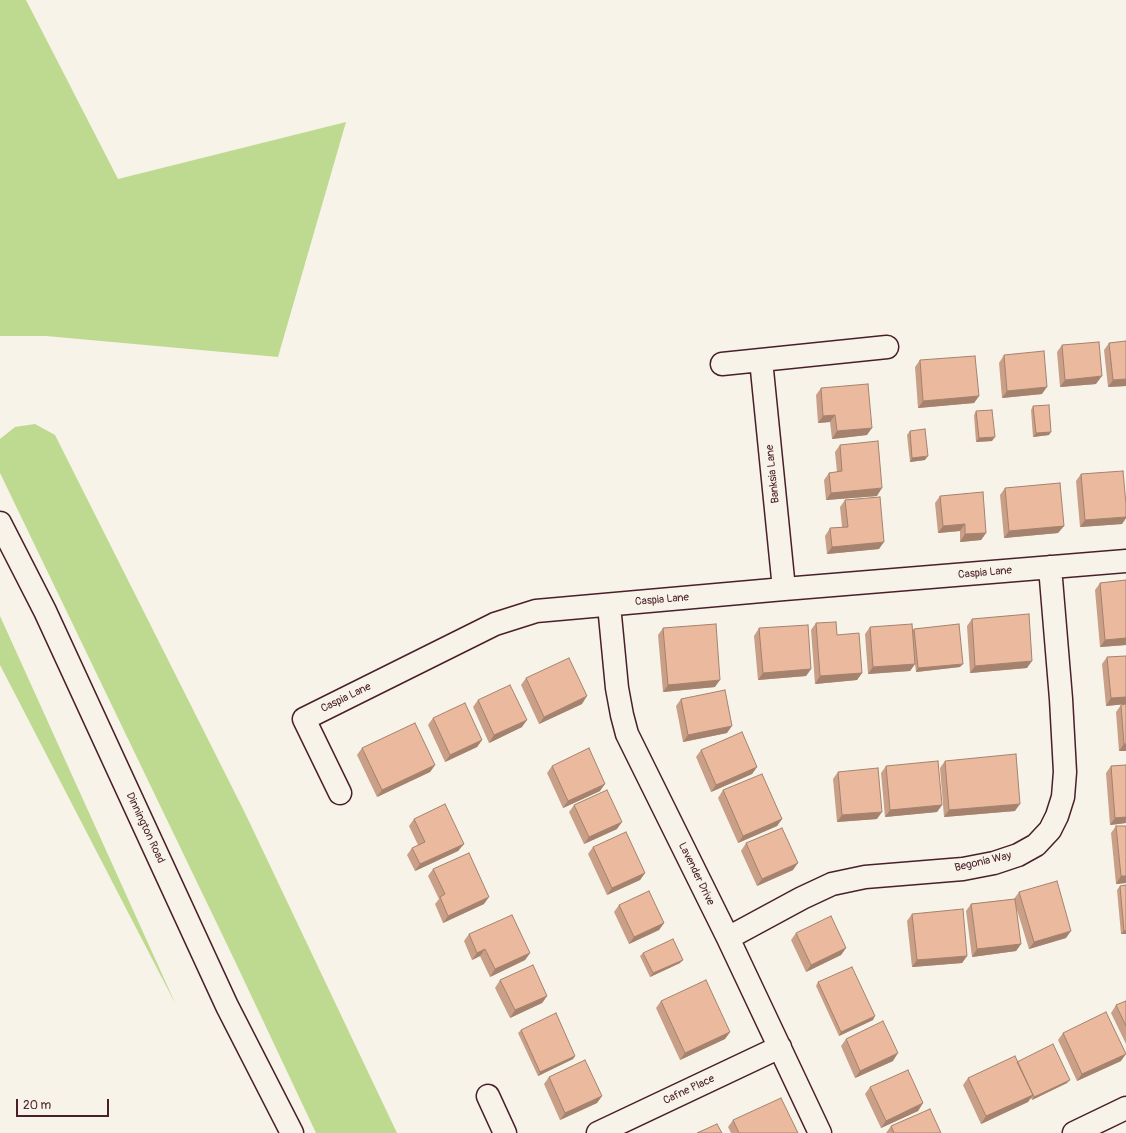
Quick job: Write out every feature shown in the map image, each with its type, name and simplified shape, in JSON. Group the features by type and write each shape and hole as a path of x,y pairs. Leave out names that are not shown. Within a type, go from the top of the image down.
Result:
{"street":[{"path":"722,364 887,347"},
{"name":"Banksia Lane","path":"761,360 784,589"},
{"name":"Dinnington Road","path":"0,523 45,611 227,1006 292,1133"},
{"name":"Caspia Lane","path":"340,793 304,719 495,624 536,611 1126,561"},
{"name":"Begonia Way","path":"728,938 802,898 832,884 865,877 963,869 994,863 1018,855 1036,845 1050,830 1057,816 1063,797 1065,772 1061,699 1050,567"},
{"name":"Lavender Drive","path":"609,605 617,688 627,734 728,938 820,1133"},
{"name":"Cafne Place","path":"598,1133 780,1047"},
{"path":"488,1096 505,1133"},
{"path":"1074,1133 1126,1108"}],"green space":[{"path":"0,0 26,0 118,179 346,122 278,357 46,336 0,336"},
{"path":"35,424 55,435 245,813 397,1133 316,1133 0,473 0,439 15,427"},
{"path":"0,616 176,1005 0,665"}],"building":[{"path":"1126,341 1126,379 1113,380 1109,343"},
{"path":"1099,342 1102,376 1065,380 1062,345"},
{"path":"1044,351 1047,387 1007,391 1004,355"},
{"path":"975,356 979,396 923,401 920,360"},
{"path":"868,384 872,428 837,431 835,415 823,416 821,388"},
{"path":"1049,405 1051,432 1036,433 1033,406"},
{"path":"992,410 995,437 979,438 976,411"},
{"path":"925,429 928,456 912,458 910,431"},
{"path":"878,441 882,488 831,493 829,473 842,471 840,445"},
{"path":"1123,471 1126,517 1085,520 1081,474"},
{"path":"1060,483 1064,526 1009,531 1005,488"},
{"path":"983,492 986,533 965,534 965,524 943,526 940,496"},
{"path":"880,497 884,542 832,547 830,528 848,527 845,500"},
{"path":"1126,580 1126,638 1105,640 1100,583"},
{"path":"1029,614 1032,661 975,666 972,619"},
{"path":"836,622 837,635 859,633 862,673 820,676 816,623"},
{"path":"716,624 720,680 668,685 663,628"},
{"path":"912,624 915,664 873,667 870,627"},
{"path":"959,624 963,664 918,668 914,629"},
{"path":"808,625 811,669 763,673 759,628"},
{"path":"1126,656 1126,697 1111,698 1107,657"},
{"path":"569,658 587,696 544,717 526,678"},
{"path":"510,685 527,720 494,735 478,700"},
{"path":"725,690 732,726 688,735 681,699"},
{"path":"465,703 482,740 450,755 433,718"},
{"path":"1126,704 1126,744 1124,744 1121,705"},
{"path":"415,723 435,765 382,790 362,748"},
{"path":"742,732 757,767 716,785 701,750"},
{"path":"589,748 605,784 568,801 552,766"},
{"path":"1016,754 1020,804 949,810 945,761"},
{"path":"938,761 942,805 890,810 886,766"},
{"path":"1126,765 1126,817 1115,818 1111,766"},
{"path":"878,768 882,812 842,815 838,772"},
{"path":"762,774 782,819 743,836 723,790"},
{"path":"607,790 622,822 589,837 574,805"},
{"path":"445,804 464,844 420,864 412,848 425,842 414,819"},
{"path":"1116,826 1126,826 1126,876 1121,876"},
{"path":"782,828 798,863 762,879 746,843"},
{"path":"626,832 645,873 612,888 593,847"},
{"path":"469,853 489,897 448,916 440,897 445,894 433,869"},
{"path":"1057,881 1071,931 1034,942 1019,892"},
{"path":"1126,885 1126,931 1124,931 1120,886"},
{"path":"649,891 664,923 634,937 619,905"},
{"path":"1015,899 1021,944 977,949 971,904"},
{"path":"963,909 967,956 917,960 912,914"},
{"path":"512,915 530,953 495,969 485,949 477,953 469,934"},
{"path":"831,916 846,948 811,965 796,933"},
{"path":"673,939 683,960 653,973 643,953"},
{"path":"533,965 547,996 515,1010 500,980"},
{"path":"852,967 875,1016 841,1032 818,982"},
{"path":"706,980 730,1032 685,1053 661,1001"},
{"path":"1126,1001 1126,1026 1116,1005"},
{"path":"1106,1012 1126,1054 1082,1074 1063,1033"},
{"path":"556,1013 575,1056 540,1072 521,1030"},
{"path":"883,1021 898,1053 860,1071 846,1039"},
{"path":"1053,1044 1070,1080 1034,1097 1017,1062"},
{"path":"1015,1056 1033,1095 986,1116 968,1078"},
{"path":"585,1060 602,1096 565,1113 549,1077"},
{"path":"908,1070 923,1103 886,1121 870,1087"},
{"path":"781,1098 798,1133 739,1133 733,1120"},
{"path":"930,1109 941,1133 894,1133 891,1126"},
{"path":"717,1124 722,1133 697,1133"}]}
